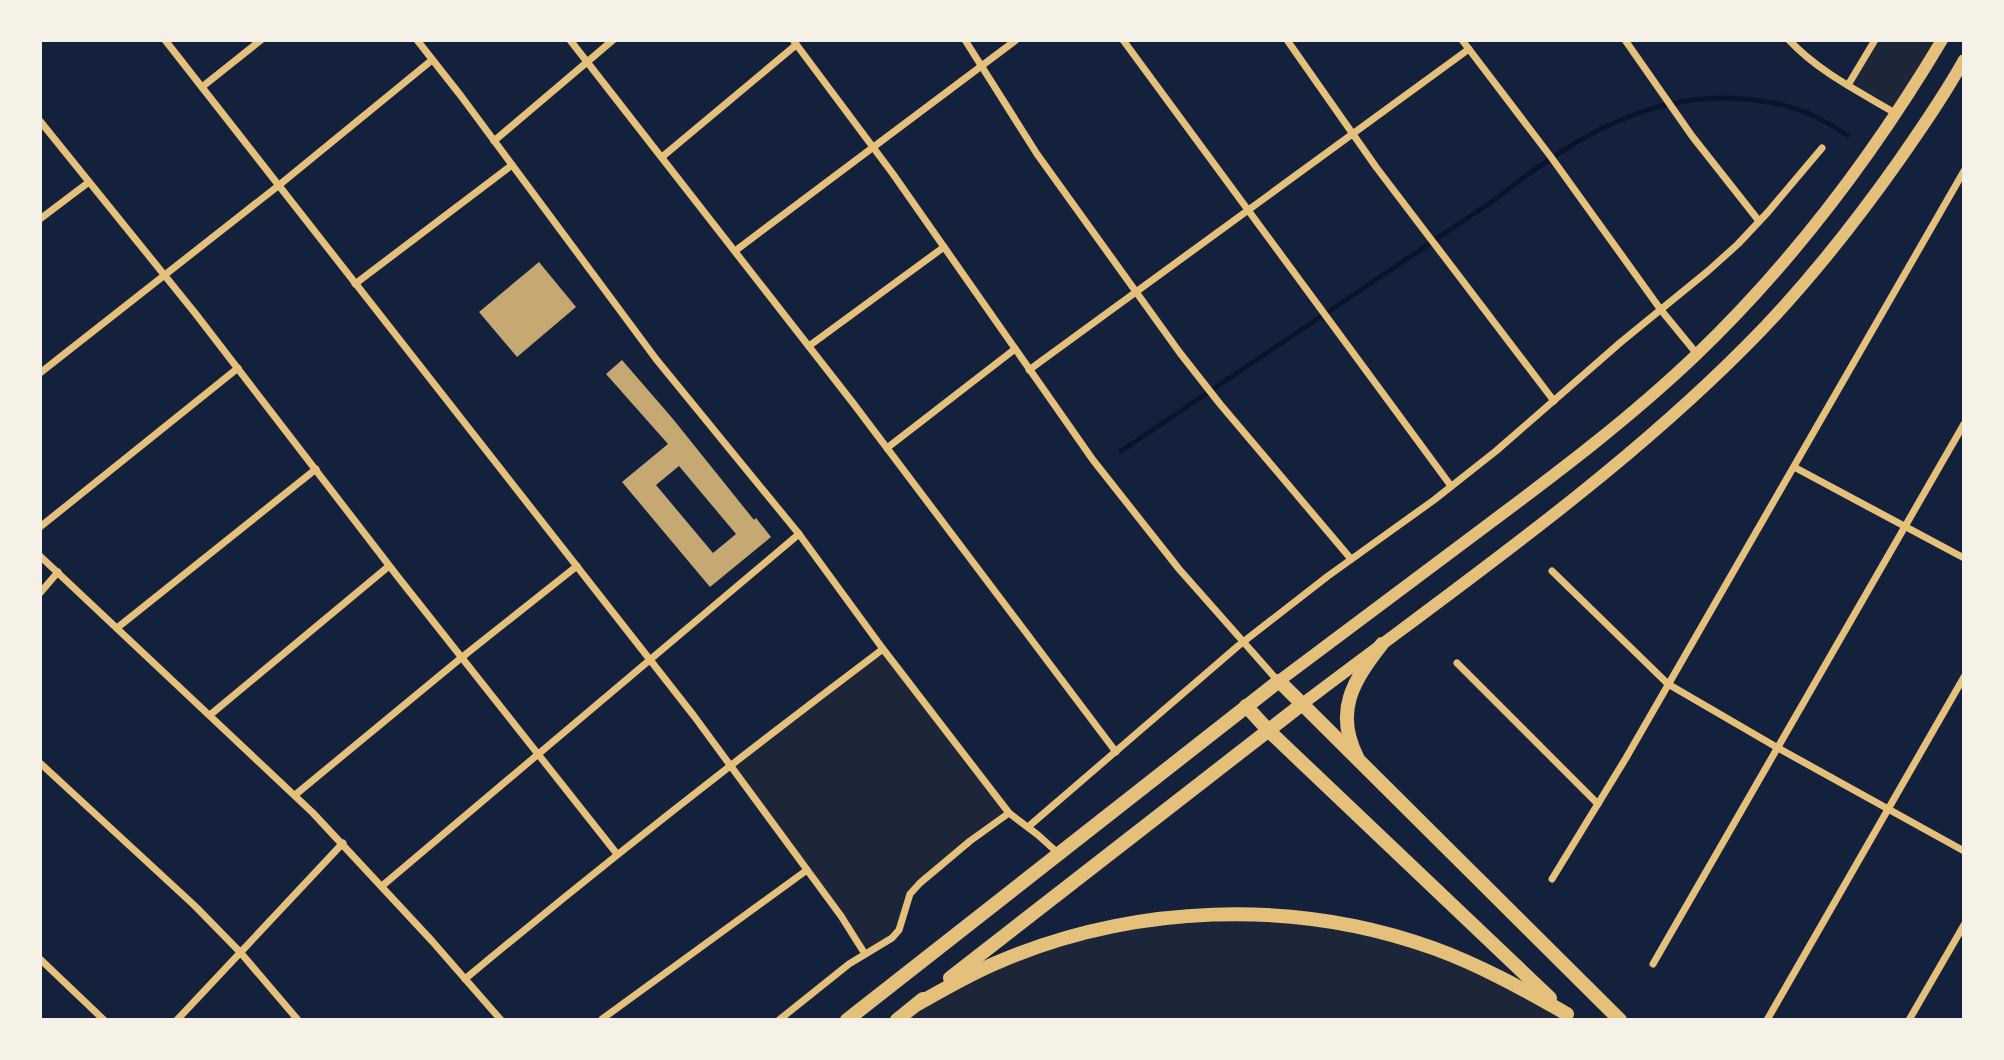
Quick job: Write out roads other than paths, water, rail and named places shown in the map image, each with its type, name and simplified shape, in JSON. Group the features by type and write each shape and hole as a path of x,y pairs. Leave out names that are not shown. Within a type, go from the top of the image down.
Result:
{"main road":[{"path":"1361,764 1348,730 1349,697 1361,670 1382,644"},
{"path":"848,1020 1279,681 1620,1020"},
{"path":"897,1020 1301,705"},
{"path":"1246,706 1269,731 1570,1017"},
{"path":"916,1005 996,963 1078,935 1173,917 1269,915 1356,927 1433,948 1496,975 1570,1017"}],"street":[{"path":"165,40 650,660 807,870 865,954"},
{"path":"202,87 261,40"},
{"path":"417,40 656,359 799,534 1009,813 1059,854"},
{"path":"570,40 809,346 1116,752"},
{"path":"494,141 612,40"},
{"path":"965,40 1037,154 1200,379 1351,559"},
{"path":"735,251 1016,40"},
{"path":"1122,40 1451,486"},
{"path":"1287,40 1352,133 1554,401"},
{"path":"1462,40 1551,157 1661,310 1697,354"},
{"path":"1625,40 1692,136 1759,221"},
{"path":"1789,40 1821,69 1895,113"},
{"path":"1848,85 1875,40"},
{"path":"662,156 795,42 944,247 1093,460 1179,569 1279,681 1573,460 1697,354 1764,283 1844,186 1942,40"},
{"path":"1029,370 1469,49"},
{"path":"40,373 278,186 432,60"},
{"path":"1301,705 1624,457 1746,346 1810,275 1880,188 1964,60"},
{"path":"40,121 238,368 389,566 617,853"},
{"path":"1027,827 1243,642 1496,451 1738,244 1822,148"},
{"path":"355,284 512,165"},
{"path":"1552,879 1668,684 1964,171"},
{"path":"40,219 89,182"},
{"path":"809,346 944,247"},
{"path":"887,448 1015,349"},
{"path":"40,527 238,368"},
{"path":"1653,964 1964,424"},
{"path":"1794,467 1964,558"},
{"path":"117,628 316,469"},
{"path":"382,886 799,534"},
{"path":"40,556 343,843 501,1020"},
{"path":"210,715 389,566"},
{"path":"295,795 578,566"},
{"path":"40,593 58,572"},
{"path":"1552,572 1668,684 1964,851"},
{"path":"465,979 617,853 883,649"},
{"path":"1457,663 1598,804"},
{"path":"1767,1020 1964,677"},
{"path":"40,763 195,906 240,952 298,1020"},
{"path":"779,1020 849,964 892,938 899,930 910,894 920,883 970,841 1009,813"},
{"path":"177,1020 343,843"},
{"path":"602,1019 807,870"},
{"path":"1909,1020 1964,925"},
{"path":"40,959 104,1020"}],"waterway":[{"path":"1121,451 1490,203 1547,161 1608,126 1673,103 1744,99 1798,110 1847,135"}]}
